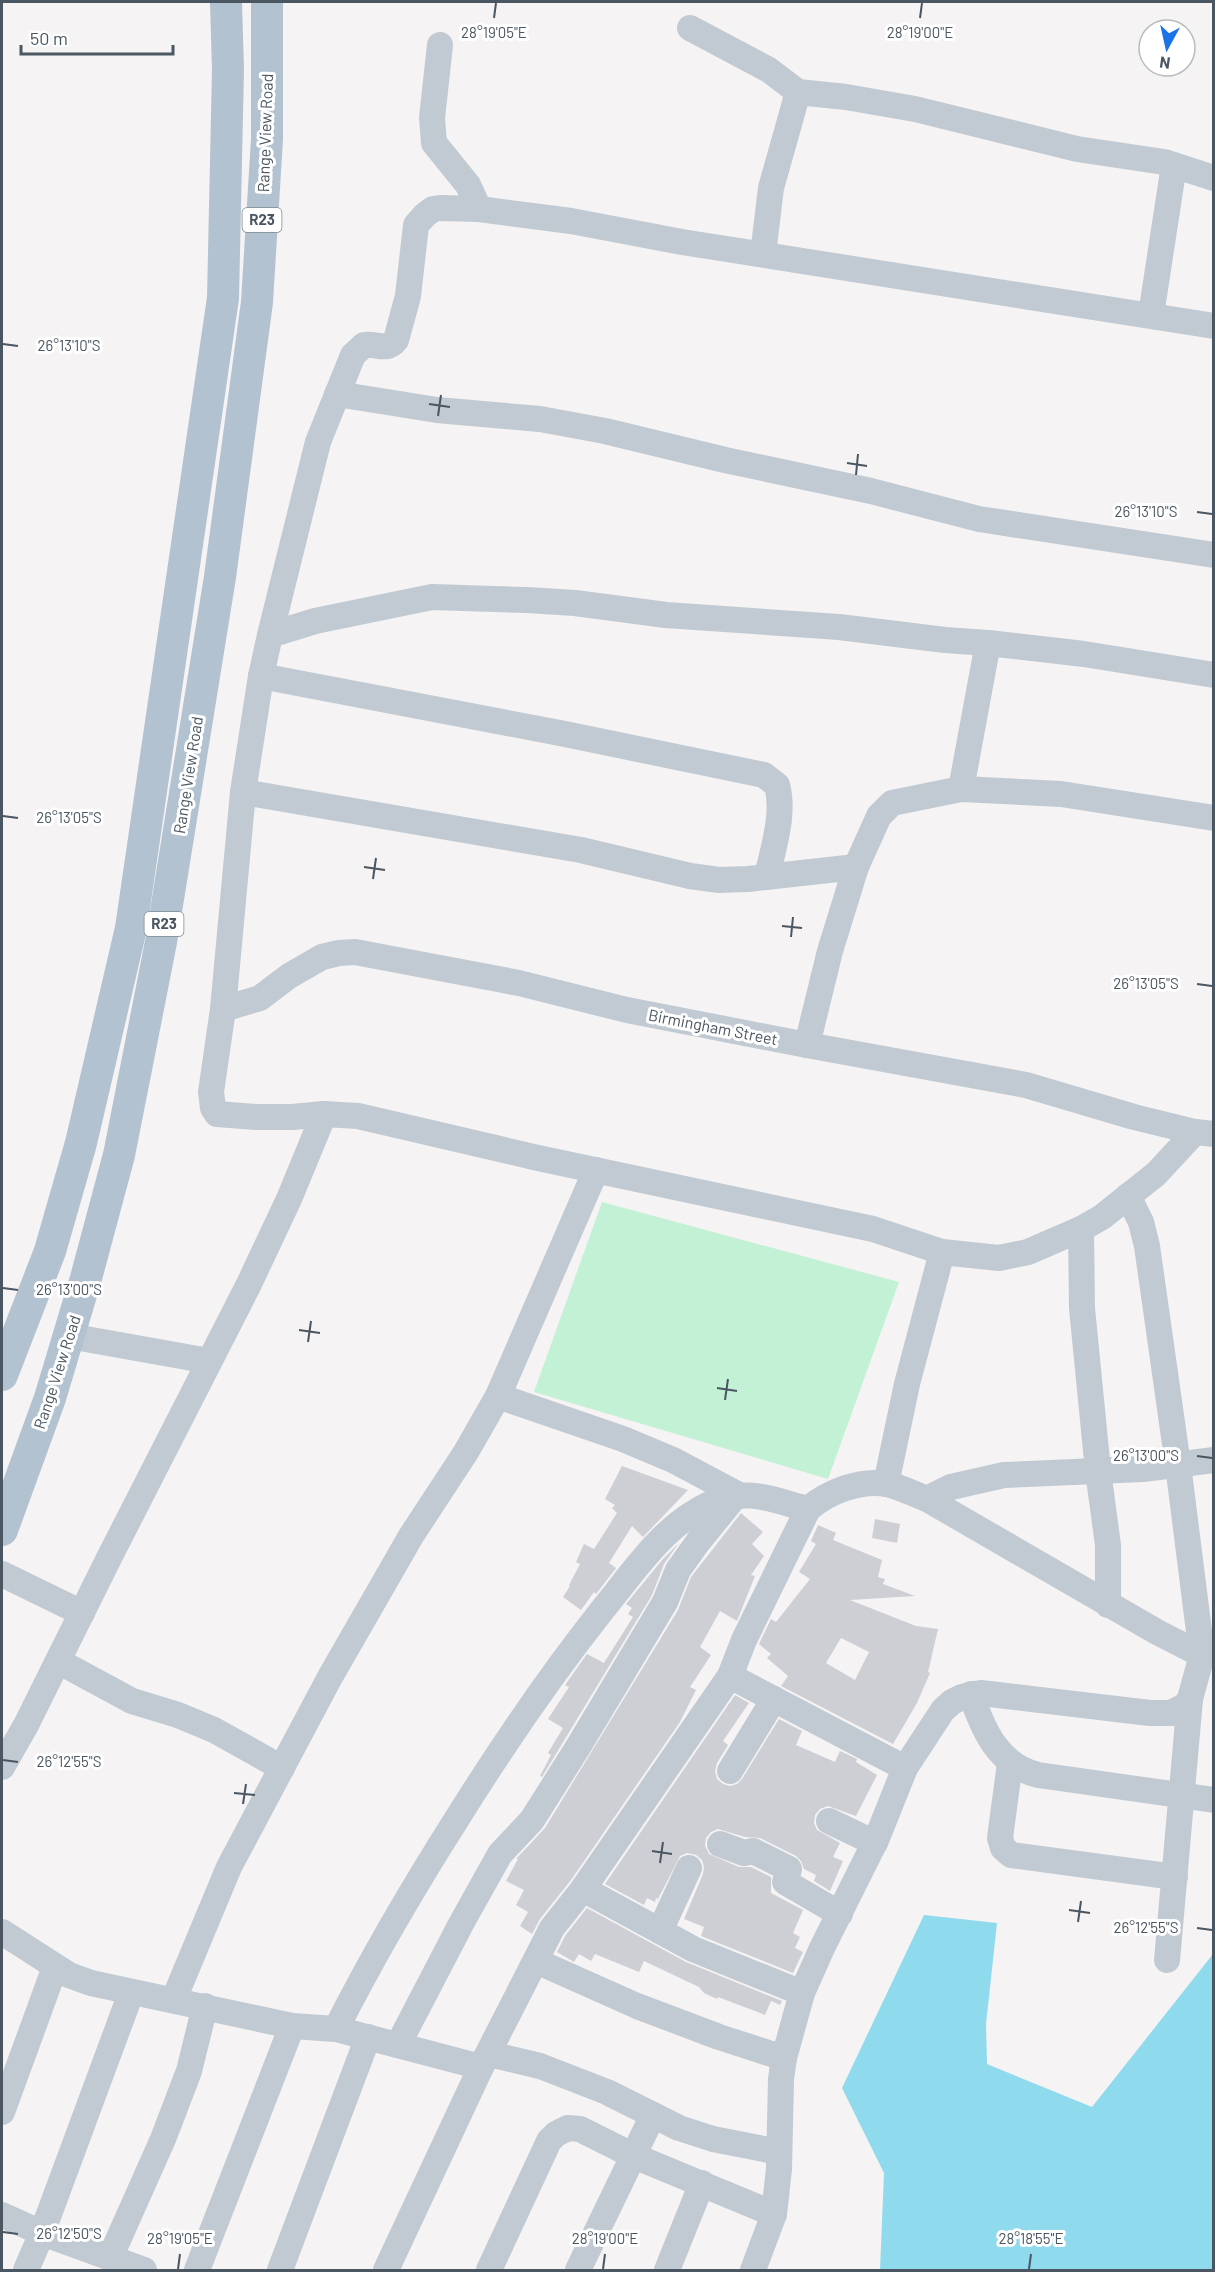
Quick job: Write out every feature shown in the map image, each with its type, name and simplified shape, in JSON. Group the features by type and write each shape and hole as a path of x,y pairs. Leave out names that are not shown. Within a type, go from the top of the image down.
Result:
{"main road":[{"name":"Range View Road","path":"2,1375 51,1251 81,1143 131,928 223,298 228,70 226,2"},
{"name":"Range View Road","path":"2,1530 50,1398 119,1155 161,942 220,577 257,302 267,139 267,2"}],"street":[{"path":"690,28 769,70 798,92 846,97 915,109 1077,149 1174,165 1214,178"},
{"path":"440,45 432,118 434,143 463,178 479,209"},
{"path":"764,254 771,188 798,92"},
{"path":"1151,315 1174,165"},
{"path":"1204,1133 1102,1217 1081,1229 1028,1252 999,1258 942,1252 873,1229 596,1170 391,1122 358,1116 324,1114 256,1117 214,1112 211,1092 223,1009 243,792 261,676 318,442 353,355 367,344 389,347 396,340 408,296 416,225 433,209 479,209 571,221 682,242 1214,326"},
{"path":"337,394 437,410 540,420 605,431 725,460 871,491 979,519 1214,555"},
{"path":"270,635 315,621 432,597 575,603 666,615 839,627 988,643 1084,654 1214,675"},
{"path":"961,789 988,643"},
{"path":"261,676 764,775 777,785 779,793 777,828 767,877"},
{"path":"807,1046 830,951 856,867 872,829 886,807 900,800 961,789 1061,794 1214,818"},
{"path":"243,792 581,850 690,876 719,880 856,867"},
{"name":"Birmingham Street","path":"223,1009 260,999 289,976 322,957 355,952 519,983 627,1010 807,1046 1026,1086 1134,1117 1204,1133"},
{"path":"2,1767 26,1725 248,1286 289,1199 324,1114"},
{"path":"174,1999 229,1867 330,1677 411,1536 466,1452 498,1396 596,1170"},
{"path":"1128,1196 1141,1222 1147,1246 1208,1656 1190,1700 1167,1960"},
{"path":"1081,1229 1082,1308 1098,1471 1108,1545 1108,1605"},
{"path":"886,1484 907,1384 942,1252"},
{"path":"69,1336 209,1361"},
{"path":"498,1396 623,1439 673,1460 737,1494 758,1496 808,1509"},
{"path":"927,1499 951,1487 1004,1476 1178,1465 1214,1460"},
{"path":"386,2271 485,2060 552,1928 583,1889 730,1676 749,1629 808,1509 820,1499 834,1492 867,1485 886,1484 927,1499 1108,1605 1208,1656"},
{"path":"336,2029 370,1961 423,1872 557,1667 660,1539 696,1512 737,1494"},
{"path":"398,2045 500,1854 531,1820 578,1747 665,1602 678,1570 737,1494"},
{"path":"2,1574 82,1613"},
{"path":"58,1661 132,1701 214,1730 282,1768"},
{"path":"730,1676 905,1768"},
{"path":"753,2271 774,2214 781,2079 788,2036 802,1993 875,1843 905,1768 943,1710 952,1702 971,1694 988,1693 1017,1698 1171,1713 1181,1709 1190,1700"},
{"path":"971,1694 980,1723 1004,1757 1019,1768 1038,1775 1214,1800"},
{"path":"730,1771 774,1699"},
{"path":"1010,1763 1000,1838 1003,1848 1011,1855 1175,1877"},
{"path":"829,1821 875,1843"},
{"path":"720,1844 744,1852 753,1851 789,1869 785,1882 840,1914"},
{"path":"660,1931 689,1868"},
{"path":"583,1889 693,1949 802,1993"},
{"path":"2,1932 55,1967 91,1983 292,2026 336,2029 398,2045 485,2060 540,2066 607,2092 679,2128 713,2139 779,2152"},
{"path":"536,1961 637,2006 719,2037 784,2058"},
{"path":"2,2112 55,1967"},
{"path":"26,2271 131,1993"},
{"path":"110,2258 189,2070 205,2006"},
{"path":"197,2271 292,2026"},
{"path":"280,2271 368,2037"},
{"path":"578,2271 653,2115"},
{"path":"489,2271 549,2141 556,2134 568,2128 580,2129 634,2156 774,2214"},
{"path":"668,2271 702,2183"},
{"path":"2,2215 42,2233 144,2271"}],"green space":[{"path":"602,1202 899,1282 828,1479 534,1392"}],"water":[{"path":"924,1915 997,1923 986,2024 987,2064 1092,2107 1213,1954 1213,2270 880,2270 884,2173 842,2088"}],"building":[{"path":"622,1466 688,1490 643,1537 632,1526 609,1563 616,1568 581,1610 563,1597 580,1564 576,1562 584,1544 594,1549 617,1513 612,1508 615,1505 605,1499"},
{"path":"741,1513 763,1532 752,1544 764,1556 751,1575 755,1576 737,1621 720,1611 700,1647 711,1655 690,1687 696,1690 680,1722 571,1880 540,1919 532,1934 520,1926 528,1912 516,1905 524,1890 506,1881 518,1859 516,1859 545,1828 678,1610 691,1577"},
{"path":"875,1519 900,1524 897,1543 872,1538"},
{"path":"818,1525 836,1533 833,1540 882,1560 878,1577 885,1579 883,1584 915,1596 850,1600 916,1626 938,1629 928,1672 930,1673 917,1703 893,1744 781,1686 788,1676 767,1658 771,1654 759,1644 771,1619 776,1622 810,1579 799,1572 816,1544 811,1541","holes":["841,1638 869,1652 855,1680 826,1663"]},
{"path":"679,1543 664,1564 652,1595 542,1777 540,1776 551,1755 548,1753 563,1728 548,1719 569,1687 565,1685 587,1654 604,1663 633,1617 628,1614 632,1608 626,1604"},
{"path":"735,1695 749,1703 723,1741 728,1745 715,1771 717,1779 723,1784 730,1786 742,1779 779,1719 802,1731 796,1745 835,1762 840,1751 857,1759 856,1762 877,1775 856,1816 828,1806 820,1809 815,1815 814,1823 817,1830 840,1843 833,1857 843,1861 830,1891 814,1881 816,1875 804,1869 796,1856 760,1838 745,1837 718,1829 706,1838 705,1846 709,1854 739,1867 751,1867 771,1877 771,1893 803,1910 793,1933 800,1937 795,1948 803,1952 793,1973 701,1936 704,1927 684,1919 703,1874 702,1860 696,1855 687,1853 680,1856 655,1902 647,1898 644,1905 605,1884"},
{"path":"587,1908 686,1962 782,2001 780,2005 771,2001 765,2015 718,1997 717,1999 704,1993 699,1987 644,1961 639,1972 595,1954 591,1961 579,1954 574,1962 557,1952 565,1936"}]}
